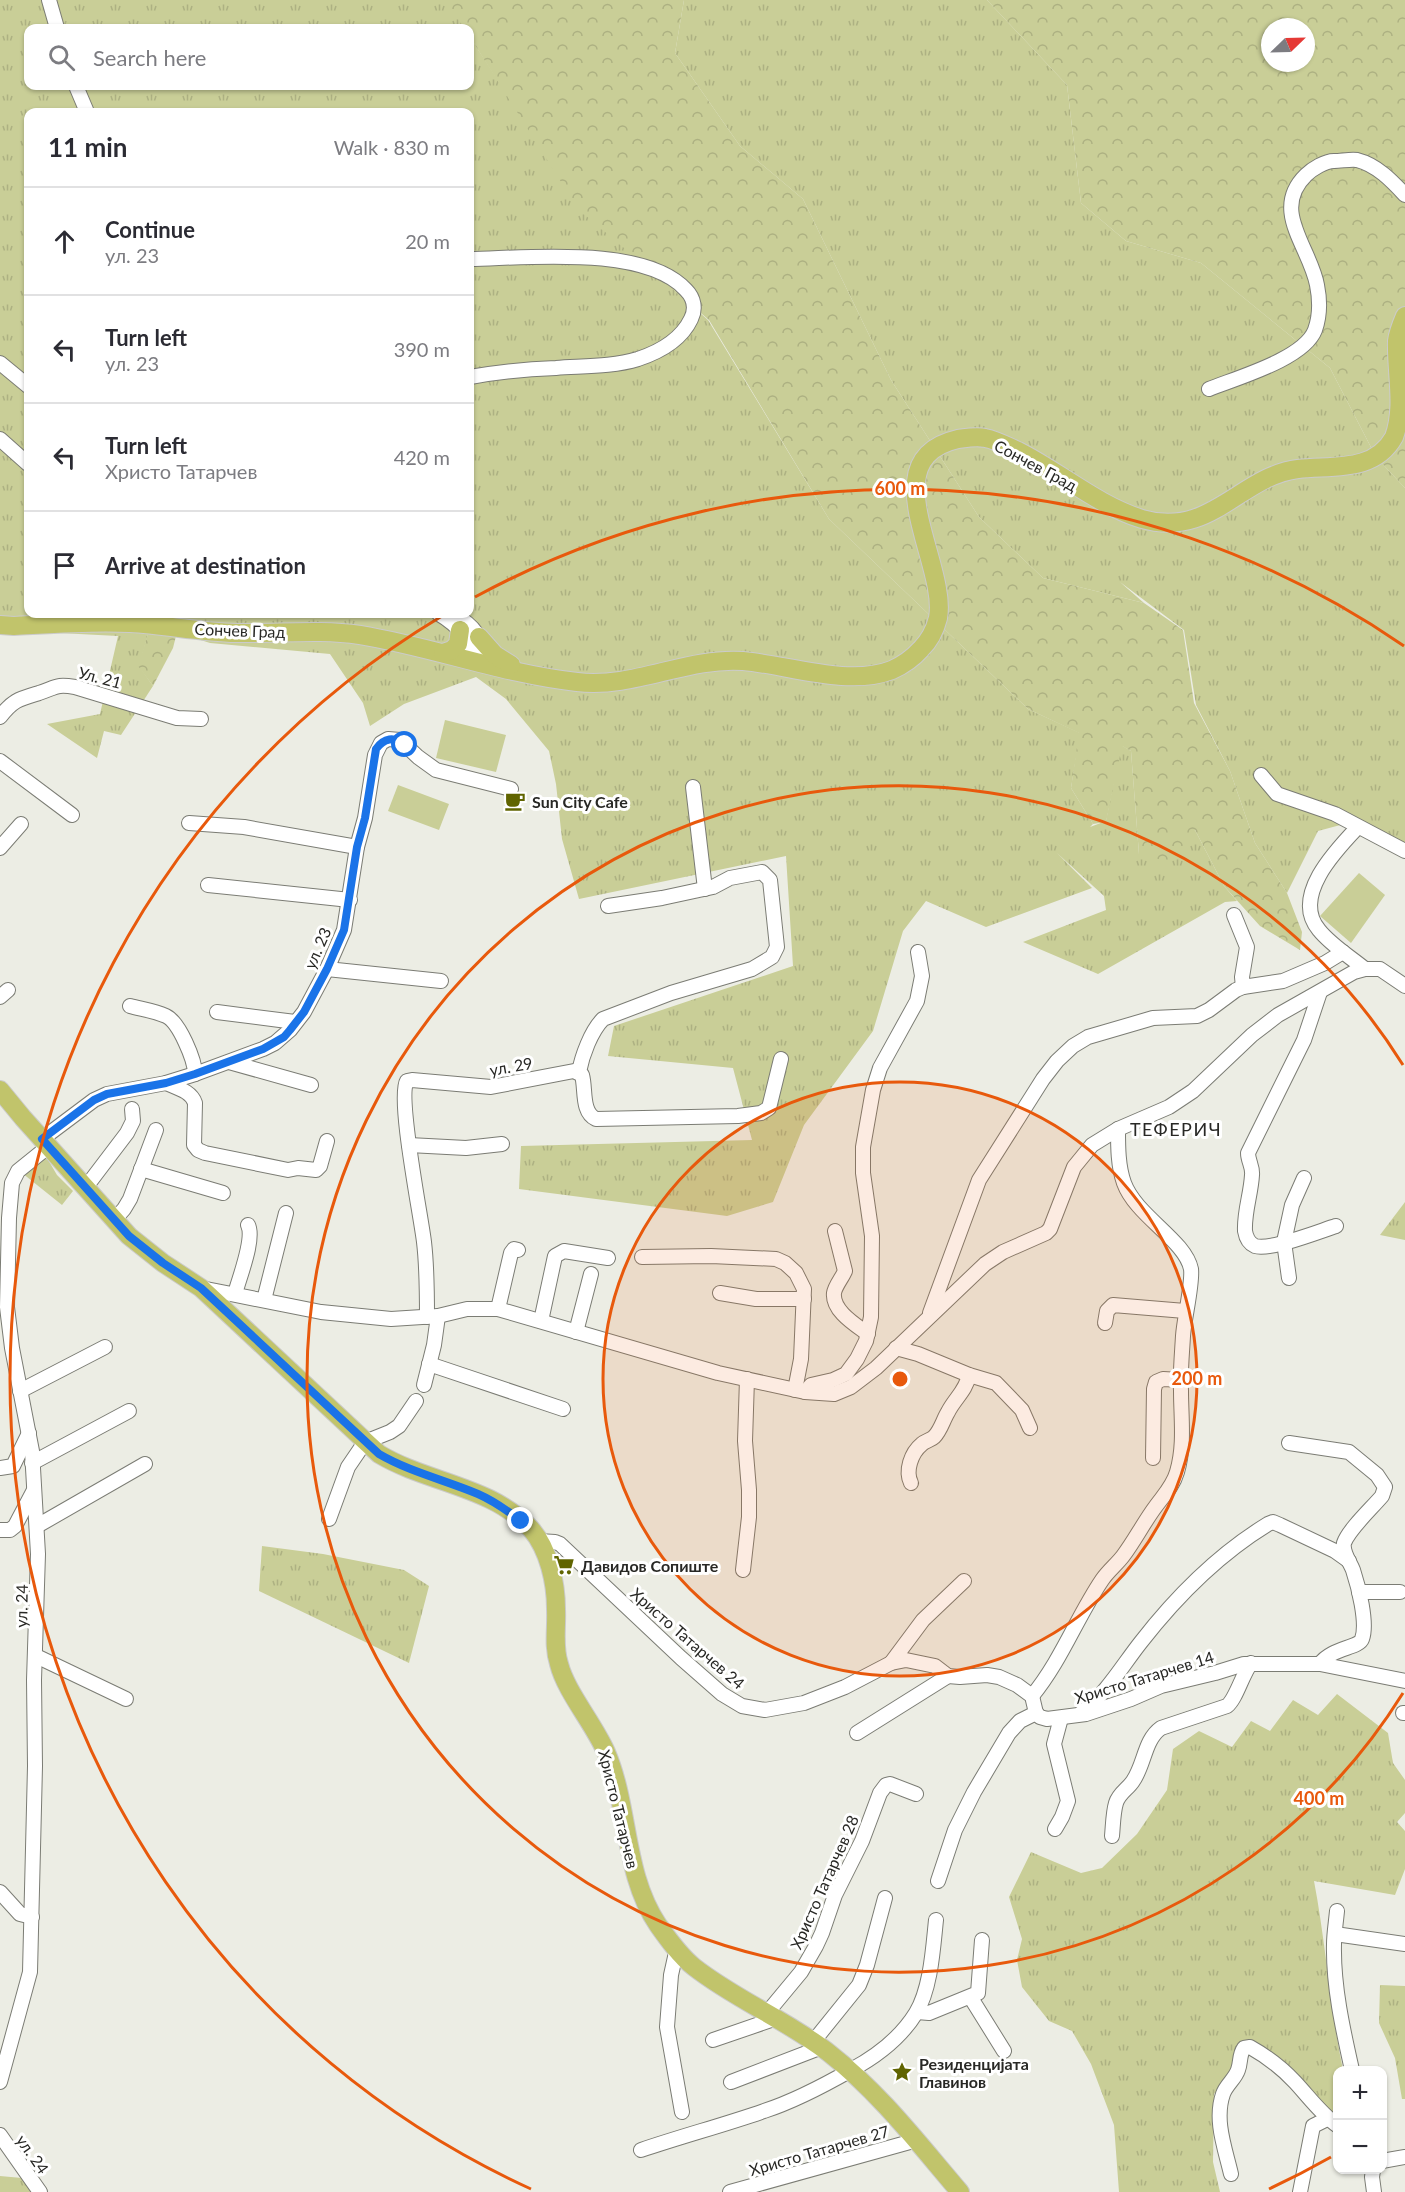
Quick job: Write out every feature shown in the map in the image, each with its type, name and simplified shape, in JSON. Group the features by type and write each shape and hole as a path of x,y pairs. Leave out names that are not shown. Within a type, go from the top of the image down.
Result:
{"main road":[{"name":"Сончев Град","path":"0,625 106,622 230,633 339,632 390,640 550,678 596,684 628,681 703,662 725,661 743,661 853,676 889,671 915,656 930,638 938,620 939,596 936,580 915,499 919,467 939,446 960,439 984,438 1028,456 1112,507 1153,521 1190,520 1218,510 1274,475 1295,469 1347,466 1366,462 1384,450 1394,438 1402,414 1403,398 1397,340 1405,316"},
{"path":"443,653 452,650 458,644 457,622"},
{"path":"479,637 495,655 523,672"},
{"name":"Христо Татарчев","path":"0,1090 129,1236 144,1250 201,1288 365,1442 392,1461 411,1470 479,1494 506,1509 531,1529 548,1561 555,1587 555,1634 559,1665 607,1754 640,1889 658,1925 693,1966 817,2045 850,2071 885,2103 960,2192"}],"street":[{"path":"49,0 56,24"},
{"path":"78,90 85,108"},
{"path":"1209,389 1280,362 1296,352 1314,332 1319,308 1317,283 1295,230 1290,203 1296,184 1309,172 1330,161 1357,160 1384,174 1405,195"},
{"path":"474,259 582,258 626,262 668,275 685,288 692,296 694,303 693,315 679,336 666,346 639,359 623,363 532,369 474,376"},
{"path":"0,363 24,383"},
{"path":"0,439 24,460"},
{"path":"457,622 470,625 479,637 480,653 471,661"},
{"path":"457,622 472,653 471,661"},
{"name":"Ул. 21","path":"0,717 10,704 22,697 40,693 59,684 177,718 201,719"},
{"name":"ул. 23","path":"46,1143 94,1100 107,1094 166,1083 195,1074 275,1043 284,1037 304,1012 327,969 344,930 376,749 381,743 388,739 400,741 435,770 511,789"},
{"path":"0,761 72,815"},
{"path":"1262,775 1277,794 1335,814 1405,851"},
{"path":"693,787 705,889"},
{"path":"189,823 244,827 357,847"},
{"path":"0,848 21,824"},
{"path":"1358,828 1324,867 1309,901 1317,928 1365,969"},
{"path":"608,906 705,889 736,876 762,872 770,880 777,947 772,957 752,969 671,993 603,1019 591,1040 579,1072 583,1078 588,1113 596,1119 738,1116 761,1113 769,1108 781,1059"},
{"path":"208,885 350,900"},
{"path":"1234,915 1247,947 1242,977 1243,987"},
{"path":"800,1391 811,1385 834,1380 846,1374 857,1359 868,1334 871,1317 872,1236 863,1173 863,1148 873,1090 880,1068 917,1001 922,976 918,952"},
{"path":"928,1317 979,1180 1043,1079 1073,1046 1088,1037 1153,1018 1197,1016 1243,987 1284,981 1343,952"},
{"path":"327,969 441,981"},
{"path":"201,1288 321,1312 391,1319 432,1317 467,1309 498,1309 709,1371 800,1391 840,1393 863,1379 994,1258 1046,1233 1050,1229 1067,1183 1081,1157 1104,1136 1153,1115 1193,1091 1258,1030 1278,1015 1354,972 1380,969 1405,986"},
{"path":"1320,992 1304,1040 1248,1153 1252,1165 1252,1177 1245,1221 1247,1240 1255,1246 1300,1239 1336,1226"},
{"path":"129,1006 165,1016 173,1021 194,1061 195,1074"},
{"path":"217,1012 295,1022"},
{"path":"227,1061 311,1085"},
{"name":"ул. 29","path":"424,1385 429,1364 432,1317 424,1240 409,1145 404,1091 407,1082 412,1080 491,1087 565,1072 579,1072"},
{"path":"166,1083 189,1093 193,1098 195,1103 194,1145 205,1153 288,1170 298,1167 316,1170 320,1166 327,1141"},
{"path":"86,1187 128,1133 133,1121 132,1109"},
{"path":"938,1881 955,1830 978,1784 1009,1732 1020,1721 1036,1713 1032,1696 1045,1680 1100,1583 1134,1540 1174,1480 1181,1454 1181,1380 1185,1311 1191,1268 1185,1256 1138,1206 1125,1184 1119,1156 1118,1129"},
{"path":"115,1219 130,1199 156,1130"},
{"name":"ул. 24","path":"0,2082 30,1972 38,1554 32,1463 8,1306 9,1218 12,1183 18,1171 46,1143"},
{"path":"409,1145 466,1148 502,1144"},
{"path":"141,1169 223,1192"},
{"path":"1289,1278 1284,1242 1292,1205 1304,1178"},
{"path":"264,1300 286,1214"},
{"path":"235,1294 251,1231 248,1225"},
{"path":"835,1231 844,1271 834,1291 835,1299 838,1308 849,1320 868,1334"},
{"path":"498,1309 511,1253 514,1249 518,1250"},
{"path":"542,1321 555,1256 564,1251 608,1258"},
{"path":"642,1257 711,1256 776,1259 785,1263 795,1273 804,1289 800,1391"},
{"path":"576,1332 591,1274"},
{"path":"720,1293 756,1299 804,1299"},
{"path":"1105,1323 1107,1311 1113,1305 1185,1311"},
{"path":"20,1391 105,1347"},
{"path":"896,1348 947,1365 969,1376 996,1383 1022,1410 1030,1428"},
{"path":"429,1364 563,1409"},
{"path":"911,1483 908,1469 914,1455 919,1446 933,1437 948,1411 967,1387 969,1376"},
{"path":"743,1570 749,1517 745,1441 747,1379"},
{"path":"1153,1458 1156,1382 1163,1379 1181,1380"},
{"path":"329,1520 348,1467 365,1442 399,1426 416,1401"},
{"path":"32,1463 129,1411"},
{"path":"0,1468 13,1466 28,1433"},
{"path":"1288,1443 1350,1452 1384,1483 1385,1491 1382,1496 1344,1544 1344,1551 1359,1592 1364,1631 1361,1641 1330,1653 1320,1664"},
{"path":"37,1526 145,1464"},
{"path":"0,1530 10,1530 15,1526 35,1488"},
{"path":"1078,1715 1105,1691 1140,1643 1190,1587 1223,1557 1268,1524 1273,1522 1280,1525 1335,1551 1349,1561"},
{"name":"Христо Татарчев 24","path":"539,1541 560,1544 681,1658 722,1694 742,1706 765,1710 804,1703 845,1687 891,1663 916,1661 935,1666 948,1676 999,1677 1017,1685 1032,1696"},
{"path":"891,1663 923,1620 964,1581"},
{"path":"1359,1592 1400,1592"},
{"path":"36,1656 126,1699"},
{"name":"Христо Татарчев 14","path":"1036,1713 1047,1719 1078,1715 1131,1699 1167,1684 1244,1664 1320,1664 1405,1681"},
{"path":"1112,1836 1115,1805 1142,1766 1152,1734 1161,1728 1232,1703 1243,1674 1251,1664"},
{"path":"857,1733 948,1676"},
{"path":"1055,1829 1068,1801 1054,1744 1061,1718"},
{"name":"Христо Татарчев 28","path":"772,2016 801,1972 822,1934 835,1895 862,1841 880,1792 890,1784 916,1794"},
{"path":"0,1892 20,1914 32,1917"},
{"path":"731,2082 817,2045 859,1985 867,1965 885,1898"},
{"path":"1337,1911 1334,1944 1339,1996 1351,2066"},
{"path":"641,2150 764,2112 823,2087 883,2051 898,2037 916,2012 930,1970 936,1920"},
{"path":"1335,1934 1405,1944"},
{"path":"916,2012 929,2013 978,1994 982,1941"},
{"path":"677,1948 671,1975 667,2027 682,2112"},
{"path":"971,1998 1004,2051"},
{"path":"713,2040 772,2016"},
{"path":"1231,2174 1220,2129 1221,2108 1223,2093 1238,2070 1240,2054 1244,2048 1250,2047 1265,2055 1294,2081 1332,2123"},
{"path":"1300,2192 1301,2177 1313,2126 1332,2123"},
{"name":"ул. 24","path":"0,2135 40,2192"},
{"name":"Христо Татарчев 27","path":"730,2192 917,2140"},
{"path":"1387,2160 1405,2157"},
{"path":"1372,2174 1374,2192"}],"green space":[{"path":"0,0 447,0 462,24 24,24 24,90 474,90 474,43 580,207 708,320 829,519 1028,709 1080,733 1071,788 1093,824 1090,827 1106,821 1121,745 1131,751 1139,854 1195,830 1224,886 1237,901 1225,902 1098,974 1023,942 1106,910 1104,896 1057,853 1092,888 986,927 926,901 903,931 873,1031 804,1125 773,1202 727,1216 519,1189 521,1146 752,1140 733,1068 608,1056 614,1026 793,966 786,856 579,899 562,839 556,784 549,751 506,699 476,677 404,704 370,726 363,703 330,654 210,643 151,624 139,666 153,686 121,735 104,731 97,758 47,724 100,714 118,636 0,630"},
{"path":"446,0 684,0 675,53 740,146 803,199 891,380 979,517 1043,578 1144,603 1183,630 1194,703 1230,771 1255,843 1287,893 1302,932 1300,950 1260,926 1224,886 1195,830 1170,862 1139,854 1131,751 1122,746 1106,822 1093,824 1071,788 1079,733 1028,709 829,519 709,320 578,209 474,43 474,24 461,24"},
{"path":"684,0 987,0 1067,85 1081,203 1126,241 1201,263 1330,368 1376,457 1405,488 1405,844 1359,820 1318,831 1287,893 1255,843 1230,771 1196,705 1184,630 1120,582 1144,603 1043,578 979,517 891,380 803,199 740,146 675,53"},
{"path":"987,0 1405,0 1405,488 1376,457 1330,368 1201,263 1126,241 1081,203 1067,85"},
{"path":"151,624 177,632 173,648 153,686 138,666"},
{"path":"445,720 506,735 496,772 436,758"},
{"path":"398,785 449,804 439,830 388,811"},
{"path":"1359,873 1385,895 1351,943 1320,916"},
{"path":"40,1158 47,1158 57,1175 73,1191 62,1205 22,1173"},
{"path":"1405,1202 1405,1240 1380,1235"},
{"path":"262,1546 323,1554 404,1570 429,1586 409,1663 259,1591"},
{"path":"1337,1694 1388,1733 1393,1763 1405,1780 1405,1813 1397,1822 1405,1831 1405,1869 1395,1895 1314,1881 1342,2066 1333,2066 1333,2115 1255,2041 1245,2044 1234,2069 1214,2094 1213,2162 1220,2192 1119,2192 1114,2125 1091,2064 1072,2031 1049,2021 1022,1987 1017,1960 1022,1939 1009,1897 1031,1852 1081,1873 1102,1868 1137,1834 1167,1790 1173,1749 1199,1731 1232,1747 1251,1721 1270,1731 1293,1700 1318,1715"},
{"path":"1380,1985 1405,1986 1405,2099 1402,2099 1395,2058 1379,2023"},
{"path":"0,2176 33,2179 42,2192 0,2192"}],"place":[{"name":"Sun City Cafe","path":"515,801"},
{"name":"Давидов Сопиште","path":"564,1565"},
{"name":"Резиденцијата Главинов","path":"902,2072"}],"district":[{"name":"ТЕФЕРИЧ","path":"1176,1129"}],"route":[{"path":"405,745 400,741 388,739 376,749 344,930 327,969 304,1012 284,1037 263,1049 195,1074 155,1086 107,1094 94,1100 42,1139 129,1236 144,1250 201,1288 379,1454 411,1470 479,1494 506,1509 521,1521"}]}
